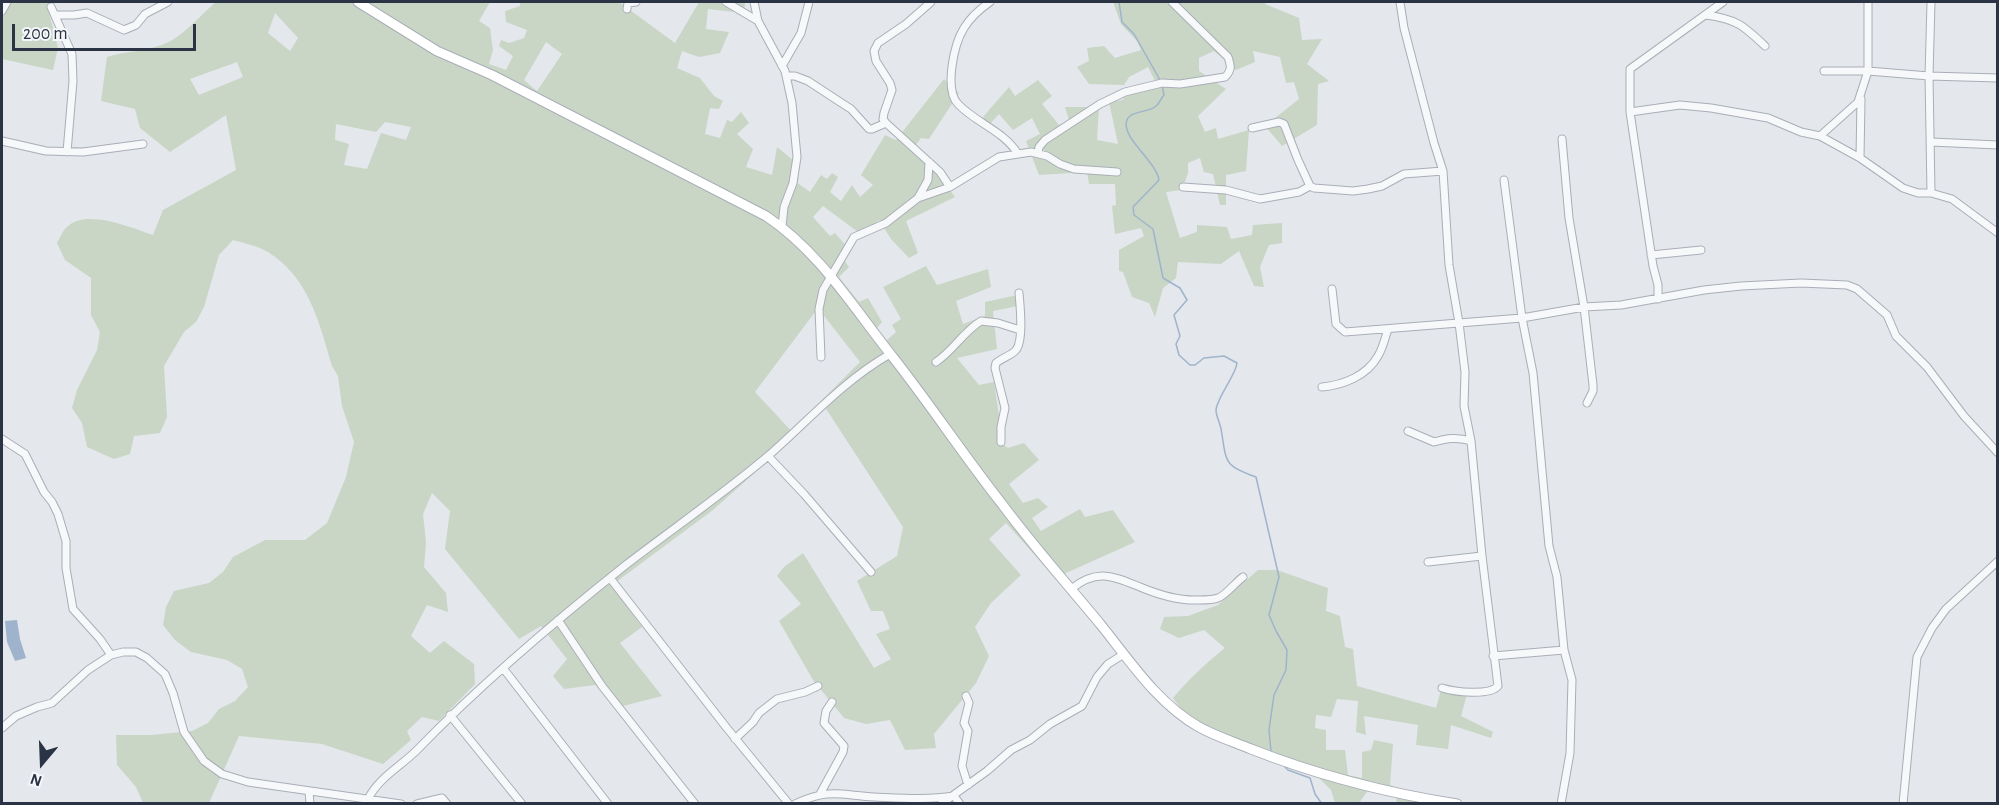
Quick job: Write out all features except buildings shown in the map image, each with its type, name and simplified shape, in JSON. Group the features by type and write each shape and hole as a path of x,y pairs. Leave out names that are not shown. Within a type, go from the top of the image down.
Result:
{"main road":[{"path":"358,2 437,51 532,95 766,216 782,227 811,254 830,276 1003,506 1124,654 1155,691 1182,715 1199,727 1287,763 1408,796 1457,804"}],"street":[{"path":"2,10 7,2"},
{"path":"55,15 87,13 124,30 136,25 145,14 168,2"},
{"path":"627,9 628,3 636,2"},
{"path":"726,2 758,21"},
{"path":"754,2 758,21 786,76 792,103 797,157 793,183 784,207 782,227"},
{"path":"782,66 801,33 809,2"},
{"path":"931,2 906,24 878,43 874,51 876,61 892,90 883,119 940,172 950,188"},
{"path":"989,2 964,27 957,42 951,83 952,96 958,104 995,133 1007,139 1018,154"},
{"path":"1038,153 1039,147 1045,140 1100,104 1125,92 1162,83 1180,84 1225,77 1230,73 1231,66 1228,57 1173,2"},
{"path":"1400,2 1404,28 1443,171 1449,265 1465,372 1464,406 1471,441 1498,687 1497,689 1460,693 1442,688"},
{"path":"1658,299 1658,285 1651,255 1630,112 1630,69 1689,24 1723,2"},
{"path":"1820,136 1858,102 1861,96 1869,71 1868,2"},
{"path":"1931,2 1929,76 1931,193"},
{"path":"51,7 72,54 73,81 67,152"},
{"path":"1706,15 1728,19 1745,27 1765,46"},
{"path":"1824,70 1998,78"},
{"path":"786,76 795,76 808,81 851,109 869,129 886,123"},
{"path":"1860,158 1861,96"},
{"path":"1630,112 1680,105 1768,118 1791,129 1820,136 1860,158 1904,188 1952,199 1998,233"},
{"path":"1252,128 1279,122 1284,124 1298,160 1314,188 1353,191 1382,186 1404,174 1443,171"},
{"path":"1562,139 1569,218 1584,307 1593,385 1593,391 1587,403"},
{"path":"2,141 46,151 67,152 143,144"},
{"path":"1931,142 1998,145"},
{"path":"918,198 950,188 999,158 1018,154 1038,153 1074,169 1117,172"},
{"path":"821,357 819,309 823,290 830,276 842,260 854,237 886,223 918,198 926,187 929,162"},
{"path":"1504,180 1522,318 1533,372 1549,546 1557,577 1564,650 1572,680 1570,753 1561,804"},
{"path":"1183,187 1226,190 1260,199 1299,192 1311,186"},
{"path":"1651,255 1701,250"},
{"path":"1332,289 1336,324 1345,332 1522,318 1584,307 1621,305 1704,290 1801,283 1847,285 1857,289 1887,315 1896,336 1928,367 1976,430 1998,453"},
{"path":"1001,442 1005,408 995,368 996,363 1018,348 1019,293"},
{"path":"936,362 946,355 972,326 981,321 998,323 1020,330"},
{"path":"1322,387 1348,381 1371,366 1378,356 1388,329"},
{"path":"368,799 375,788 527,644 768,456 866,368 890,354"},
{"path":"1408,431 1434,442 1448,438 1471,441"},
{"path":"2,438 25,454 44,492 52,502 66,541 66,568 73,609 111,655"},
{"path":"768,456 871,572"},
{"path":"1428,562 1482,556"},
{"path":"1903,804 1917,657 1932,628 1946,609 1998,561"},
{"path":"1071,589 1080,581 1112,575 1165,596 1207,600 1219,598 1243,577"},
{"path":"610,578 735,739 789,804"},
{"path":"558,620 602,686 695,804"},
{"path":"1493,656 1564,650"},
{"path":"2,728 16,716 52,703 88,670 111,655 136,652 147,658 165,674 184,732 204,761 222,774 248,782 401,804"},
{"path":"941,804 987,771 1011,750 1082,706 1097,677 1108,664 1124,654"},
{"path":"503,668 608,804"},
{"path":"735,739 759,713 777,699 818,686"},
{"path":"966,696 969,703 964,723 968,731 962,766 968,785"},
{"path":"820,794 844,746 824,723 826,711 832,702"},
{"path":"450,716 522,804"},
{"path":"309,791 310,804"},
{"path":"795,804 820,794 911,798 954,796"},
{"path":"954,796 960,804"},
{"path":"417,804 442,798 447,804"}],"green space":[{"path":"2,2 52,2 49,12 58,48 53,70 2,59"},
{"path":"216,2 490,2 479,21 490,28 493,50 489,64 506,70 513,56 499,46 501,40 509,43 524,38 527,30 506,22 505,11 520,6 520,2 619,2 675,43 699,2 745,2 744,13 708,9 706,29 729,32 720,53 699,57 682,51 677,68 700,78 714,96 723,101 719,109 710,108 705,134 720,138 727,120 732,122 741,112 749,123 737,134 753,149 746,167 772,175 777,147 798,164 792,179 810,192 821,175 827,179 832,173 838,177 830,192 841,201 852,185 860,197 873,185 861,175 885,135 896,140 944,79 959,93 929,139 921,138 916,145 955,197 906,221 918,253 909,258 891,239 879,220 862,235 823,206 813,217 830,236 835,233 849,249 841,255 849,267 839,277 859,302 868,298 882,322 876,329 887,340 896,332 892,325 901,319 883,287 926,266 937,285 988,269 991,287 956,301 963,324 985,316 985,302 1022,294 1023,305 993,311 997,349 957,358 979,385 994,382 999,416 998,441 1008,448 1024,443 1039,460 1009,484 1023,503 1038,498 1048,507 1032,518 1041,531 1080,509 1085,517 1113,510 1135,542 1055,578 1006,523 989,539 1021,575 991,603 975,627 989,656 976,683 934,734 936,748 905,750 890,720 866,724 844,718 813,680 779,621 801,604 777,576 784,567 803,553 874,668 891,659 876,634 890,629 883,611 871,611 857,581 897,556 903,527 821,401 860,362 818,308 755,392 796,436 713,510 612,585 642,627 620,643 662,696 623,706 595,685 564,689 553,676 567,659 541,626 519,639 445,549 450,511 432,493 423,514 426,542 424,567 446,593 448,612 427,605 411,636 430,653 444,641 474,664 475,684 439,721 422,717 407,731 411,740 383,764 322,744 239,736 209,803 143,803 136,787 117,765 116,735 151,735 192,731 208,723 219,709 235,701 248,687 242,669 227,660 191,652 175,640 163,625 166,607 174,591 209,583 223,572 233,557 265,540 305,540 327,523 346,477 354,442 342,406 338,376 332,366 317,317 303,288 282,263 268,252 233,240 219,255 204,307 196,322 184,332 164,366 167,417 160,433 134,436 130,454 114,459 87,447 82,423 72,408 77,390 97,350 100,332 91,315 91,278 65,260 57,243 64,230 75,222 97,219 122,224 153,235 163,210 236,170 226,115 170,152 140,128 135,109 101,101 107,57 149,49 174,39","holes":["275,13 298,38 290,51 268,33","546,42 562,54 537,91 524,80","237,62 243,77 199,95 190,79","385,122 411,127 406,140 381,133 367,169 344,165 349,144 335,140 336,124 376,132"]},
{"path":"1113,2 1265,2 1265,4 1299,18 1302,40 1322,39 1307,64 1329,81 1318,84 1317,125 1282,146 1265,126 1299,99 1294,82 1286,83 1280,57 1253,51 1255,62 1236,70 1214,51 1199,58 1199,71 1226,89 1198,116 1205,132 1216,128 1218,139 1249,130 1246,171 1226,175 1226,205 1220,205 1213,174 1204,172 1200,158 1188,163 1188,173 1182,190 1166,192 1180,238 1197,232 1197,225 1227,227 1231,239 1252,235 1253,225 1282,223 1282,243 1269,245 1260,267 1264,287 1254,286 1239,251 1221,264 1178,262 1176,278 1163,288 1155,317 1149,303 1132,297 1123,272 1119,271 1119,250 1144,236 1141,228 1115,234 1112,206 1116,205 1115,184 1089,184 1087,172 1039,175 1026,141 1040,134 1032,118 1013,130 999,114 988,126 983,117 1009,87 1015,96 1038,80 1052,96 1042,104 1059,125 1069,120 1065,107 1099,107 1097,140 1118,144 1109,102 1123,100 1124,97 1157,85 1148,67 1129,77 1124,85 1089,84 1077,67 1089,61 1087,48 1104,46 1115,58 1141,50 1137,41 1121,24"},
{"path":"1258,570 1277,570 1328,588 1326,611 1340,616 1345,647 1353,649 1357,686 1436,708 1441,690 1467,694 1461,716 1493,732 1491,738 1451,725 1448,749 1416,745 1418,725 1364,716 1366,735 1356,732 1358,701 1337,699 1331,717 1316,715 1315,728 1326,730 1326,750 1345,750 1348,775 1362,778 1362,752 1371,750 1374,740 1393,744 1390,785 1433,803 1396,803 1397,797 1369,789 1359,803 1335,803 1331,790 1317,776 1197,731 1173,698 1225,648 1204,630 1179,638 1160,629 1164,617 1188,616 1218,605"}],"water":[{"path":"17,620 26,658 15,661 7,642 5,621"}],"waterway":[{"path":"1119,2 1122,22 1134,34 1160,80"},
{"path":"1162,85 1164,95 1157,105 1132,115 1127,120 1126,127 1129,134 1152,165 1159,180 1133,207 1134,215 1153,229 1163,278 1180,288 1187,300 1174,315 1180,336 1176,344 1179,355 1190,365 1195,365 1204,358 1224,356 1237,363 1217,405 1216,412 1228,461 1237,469 1256,477 1279,577 1269,615 1287,650 1286,670 1274,695 1269,730 1271,751"},
{"path":"1285,767 1310,778 1315,794 1322,804"}]}
